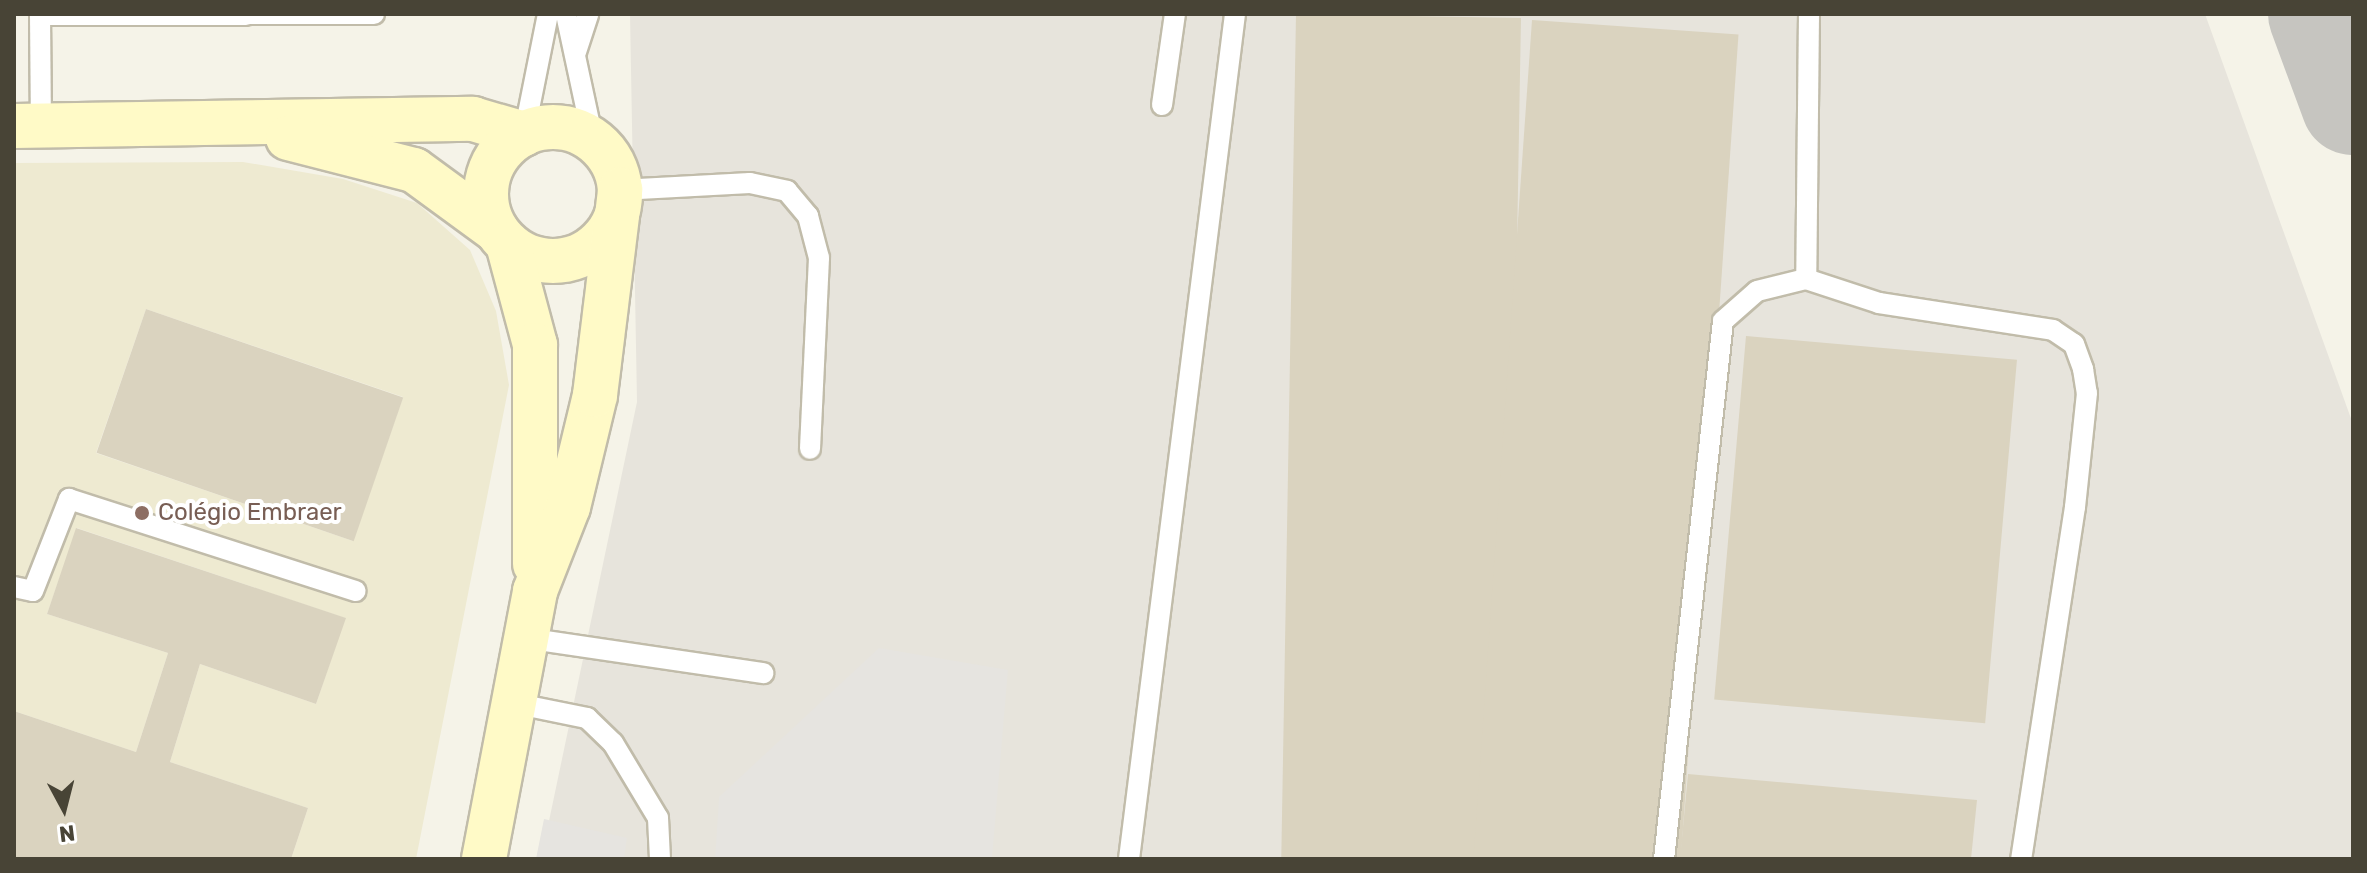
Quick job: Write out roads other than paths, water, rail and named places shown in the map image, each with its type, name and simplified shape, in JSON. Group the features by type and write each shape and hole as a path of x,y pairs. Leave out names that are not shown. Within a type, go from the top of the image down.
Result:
{"main road":[{"path":"27,126 473,119 524,134"},
{"path":"235,125 414,170 502,237 542,260 582,255 611,228 620,190"},
{"path":"484,859 535,591 568,507 595,395 620,190 616,171 593,140 559,127 524,134 502,151 488,175 488,213 502,237 535,345 535,591"}],"lane":[{"path":"27,126 40,14 374,14"},
{"path":"524,134 548,14"},
{"path":"566,14 593,140"},
{"path":"575,56 588,14"},
{"path":"1162,105 1175,14"},
{"path":"1129,859 1235,14"},
{"path":"1806,279 1809,14"},
{"path":"620,190 750,183 787,191 808,216 819,258 810,449"},
{"path":"1664,859 1723,321 1757,291 1806,279 1879,303 2053,330 2074,344 2079,357 2087,393 2075,507 2021,859"},
{"path":"14,587 33,591 69,499 356,591"},
{"path":"525,638 763,673"},
{"path":"513,703 587,718 613,743 658,818 660,859"}],"place":[{"name":"Colégio Embraer","path":"142,513"}]}
